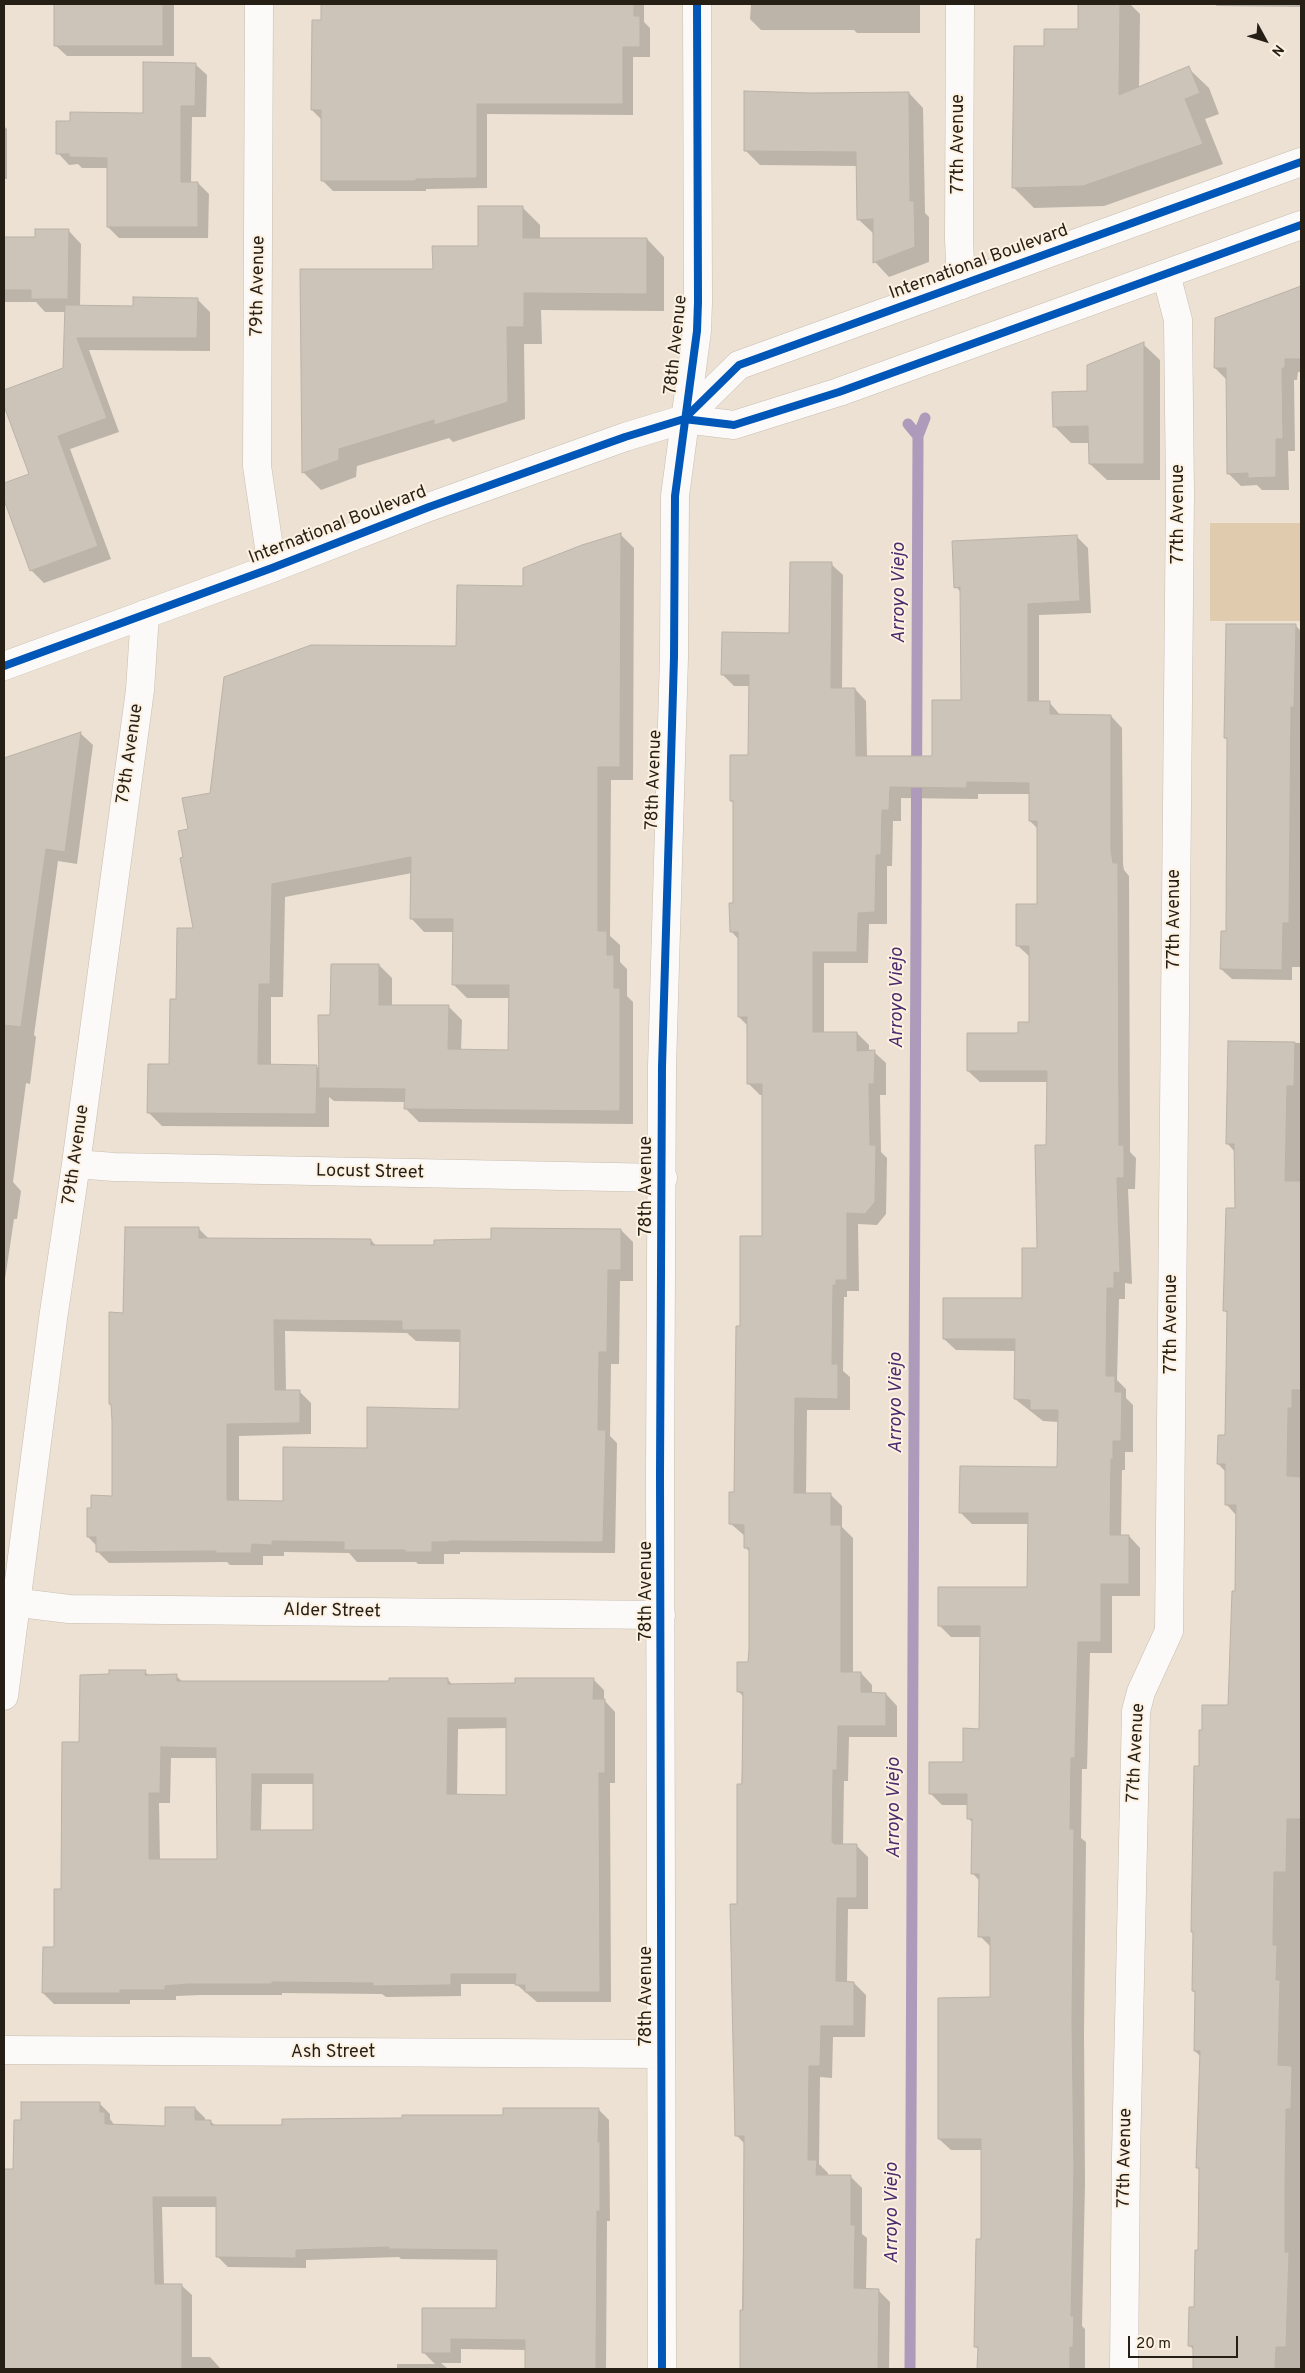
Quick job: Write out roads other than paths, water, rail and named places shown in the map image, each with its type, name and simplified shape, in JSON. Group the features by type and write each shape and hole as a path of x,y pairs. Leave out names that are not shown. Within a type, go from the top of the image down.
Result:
{"street":[{"name":"79th Avenue","path":"259,4 257,466 272,568"},
{"name":"78th Avenue","path":"662,2369 662,1068 674,657 675,496 697,331 698,302 696,4"},
{"name":"77th Avenue","path":"960,4 959,217 961,285"},
{"name":"International Boulevard","path":"684,419 739,365 1301,162"},
{"name":"International Boulevard","path":"4,666 624,437 684,419 734,425 839,392 1301,225"},
{"name":"77th Avenue","path":"1124,2369 1126,2156 1136,1711 1140,1692 1169,1630 1180,494 1178,320 1166,274"},
{"name":"79th Avenue","path":"4,1696 10,1602 76,1164 140,690 145,614"},
{"name":"Locust Street","path":"76,1164 114,1167 663,1178"},
{"name":"Alder Street","path":"10,1602 69,1609 661,1614"},
{"name":"Ash Street","path":"4,2050 661,2054"}],"waterway":[{"name":"Arroyo Viejo","path":"910,2369 918,436 925,418"},
{"name":"Arroyo Viejo","path":"908,424 918,436"}]}
